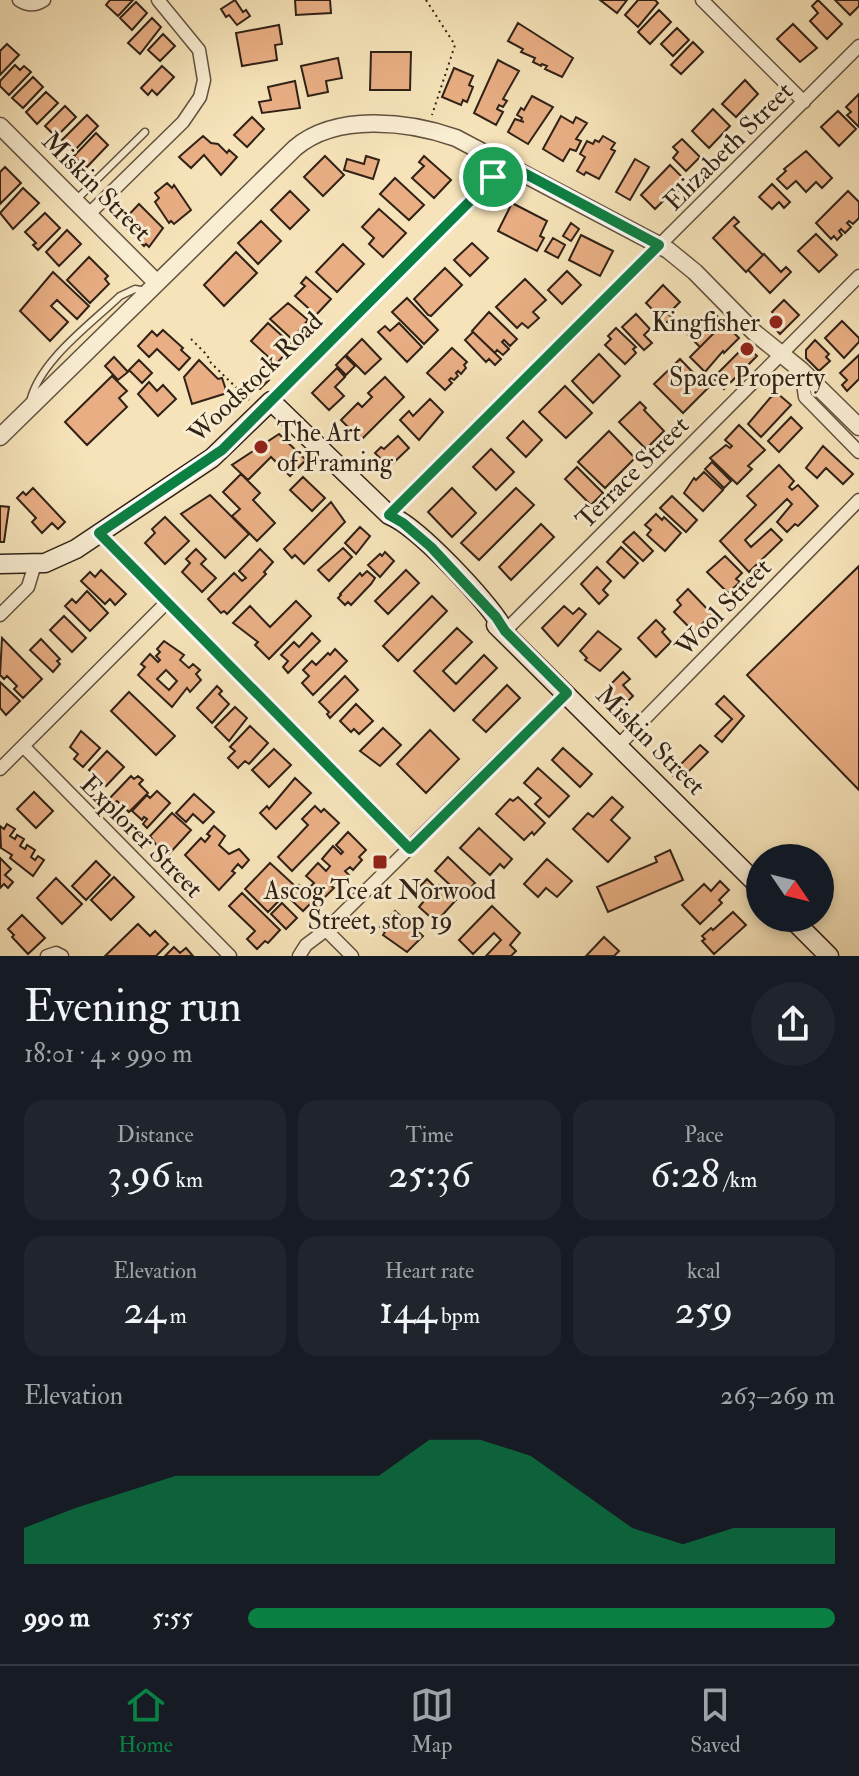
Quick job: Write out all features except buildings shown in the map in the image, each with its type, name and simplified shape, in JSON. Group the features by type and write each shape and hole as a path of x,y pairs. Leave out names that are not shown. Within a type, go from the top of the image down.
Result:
{"main road":[{"name":"Miskin Street","path":"271,401 389,515 397,529 430,564 505,631 746,873"},
{"name":"Woodstock Road","path":"0,564 35,564 64,556 212,458 271,401"},
{"path":"805,932 829,956"}],"street":[{"path":"19,0 28,5 37,5 44,0"},
{"path":"89,214 183,122 200,97 204,80 199,50 158,0"},
{"path":"702,0 804,102"},
{"name":"Elizabeth Street","path":"389,515 859,46"},
{"path":"0,437 295,148 323,130 351,124 428,129 456,138 659,245 686,264 755,333 801,370 859,427"},
{"name":"Miskin Street","path":"0,126 89,214 152,287"},
{"name":"Woodstock Road","path":"271,401 507,164"},
{"name":"Terrace Street","path":"505,631 859,276"},
{"path":"801,370 805,397 859,452"},
{"name":"Wool Street","path":"619,745 859,500"},
{"path":"99,533 410,849"},
{"path":"0,615 28,587 35,564"},
{"path":"0,769 167,602"},
{"path":"299,956 306,945 326,930 410,849 567,693"},
{"name":"Explorer Street","path":"23,746 230,956"},
{"path":"326,930 352,956"},
{"path":"47,956 56,953 62,956"}],"lane":[{"path":"75,201 145,132"}],"path":[{"path":"426,0 455,45 428,129"},
{"path":"191,339 250,401"}],"place":[{"name":"Kingfisher","path":"776,322"},
{"name":"Space Property","path":"747,349"},
{"name":"The Art of Framing","path":"261,447"},
{"name":"Ascog Tce at Norwood Street, stop 19","path":"380,862"}],"route":[{"path":"507,164 659,245 389,515 396,517 431,547 496,617 505,631 567,693 410,849 99,533 222,450 493,177 507,164"}]}
